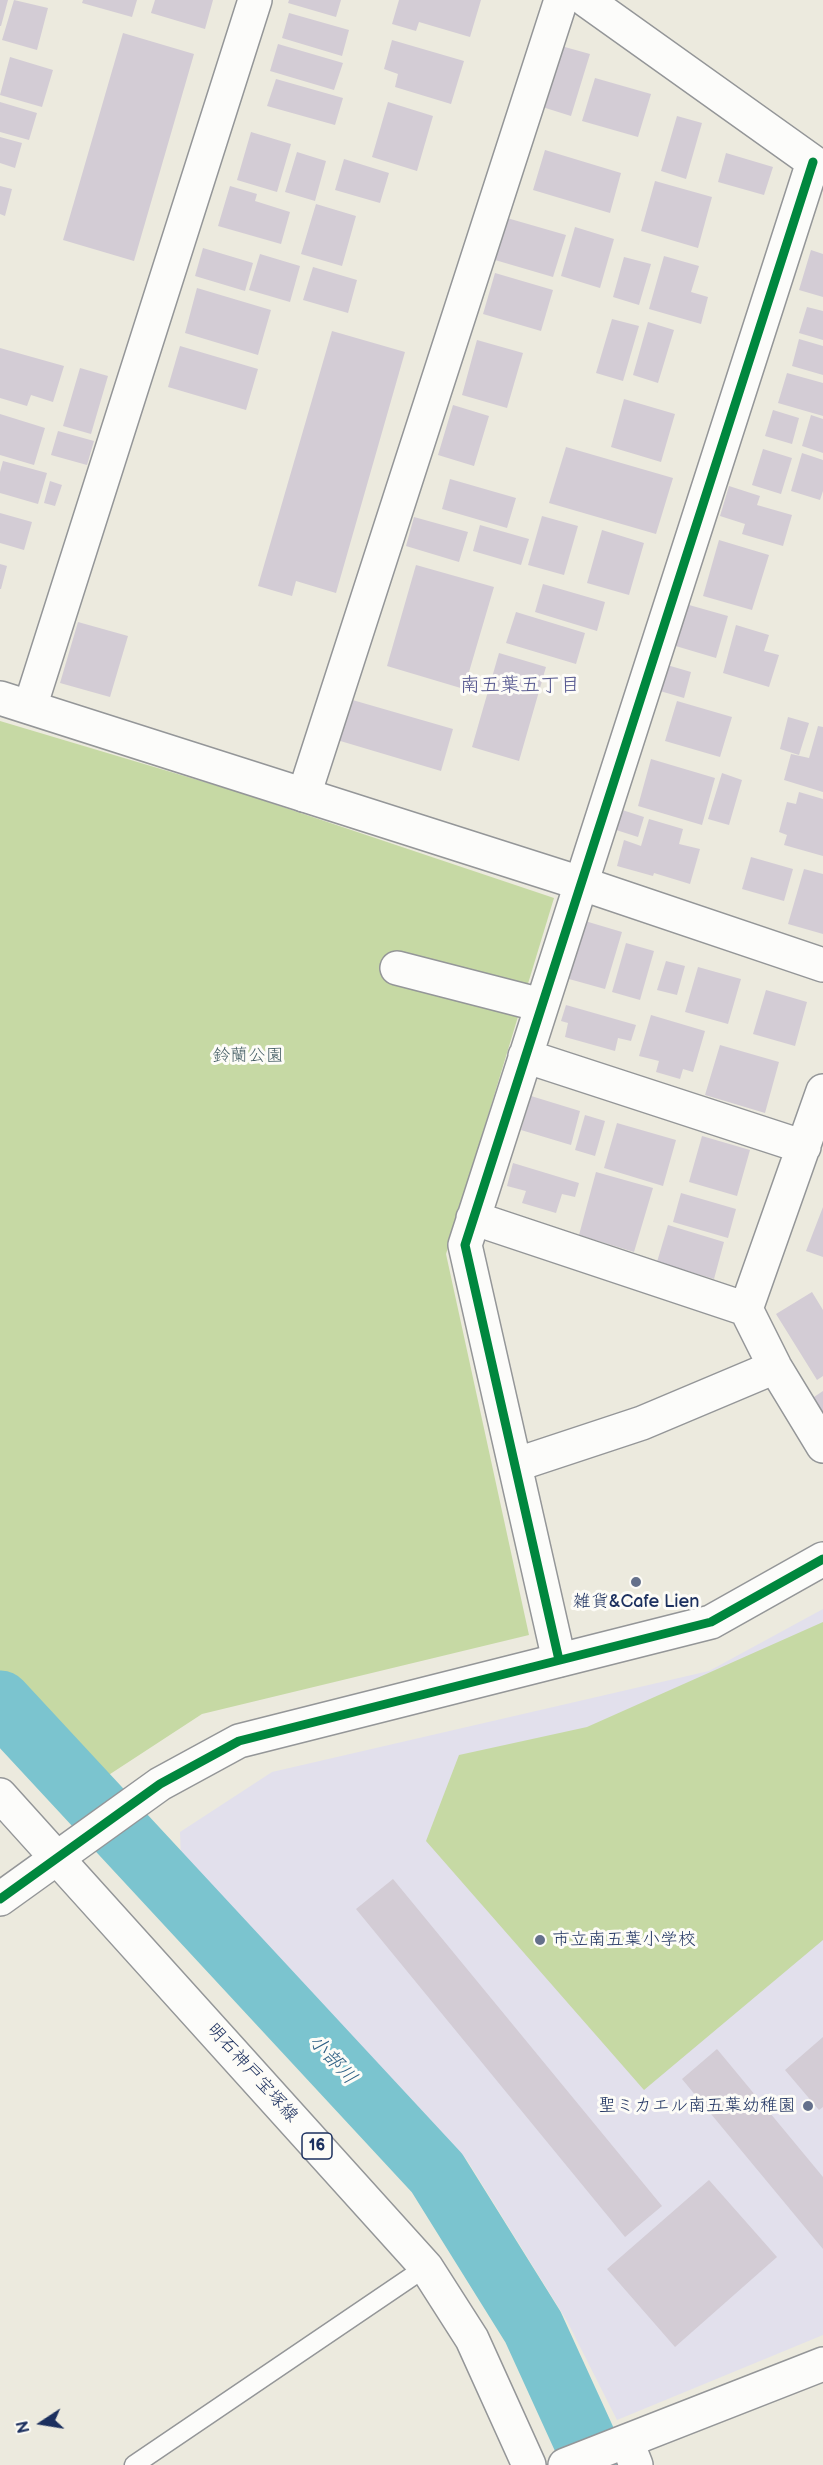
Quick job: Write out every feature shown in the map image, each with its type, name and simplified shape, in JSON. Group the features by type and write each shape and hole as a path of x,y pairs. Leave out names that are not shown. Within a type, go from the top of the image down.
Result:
{"street":[{"path":"255,0 15,703 580,883 823,965"},
{"path":"304,795 561,0"},
{"path":"559,1660 465,1245 580,883 818,165 586,0"},
{"path":"397,968 541,1005"},
{"path":"525,1056 804,1147"},
{"path":"746,1309 823,1091"},
{"path":"473,1218 746,1309 775,1367 823,1446"},
{"path":"515,1465 642,1423 775,1367"},
{"path":"0,1899 160,1784 238,1741 711,1622 823,1559"},
{"name":"明石神戸宝塚線","path":"0,1795 70,1850 426,2267 472,2339 529,2465"},
{"path":"565,2465 632,2453 823,2364"}],"lane":[{"path":"134,2465 426,2267"}],"shaded area":[{"name":"市立南五葉小学校","path":"823,1609 823,2335 617,2420 567,2321 467,2160 181,1859 180,1832 272,1772 709,1671"}],"green space":[{"name":"鈴蘭公園","path":"0,721 238,792 554,898 446,1254 529,1635 202,1714 101,1780 0,1676"},
{"path":"823,1622 823,1940 644,2090 426,1841 459,1755 587,1727"}],"building":[{"path":"0,0 8,0 1,26 0,26"},
{"path":"14,0 48,8 37,50 2,40"},
{"path":"83,0 137,0 132,17 82,3"},
{"path":"155,0 213,0 205,29 151,13"},
{"path":"289,0 341,0 336,17 288,3"},
{"path":"399,0 481,0 470,37 419,22 416,31 392,24"},
{"path":"289,13 349,30 342,56 282,38"},
{"path":"123,33 194,54 134,261 63,240"},
{"path":"392,40 464,61 451,104 395,87 398,74 384,69"},
{"path":"278,44 343,63 334,90 270,71"},
{"path":"554,44 590,54 571,116 536,105"},
{"path":"10,57 53,70 42,107 0,95"},
{"path":"595,78 651,94 638,137 582,121"},
{"path":"276,79 343,98 335,125 267,106"},
{"path":"0,102 37,113 29,140 0,132"},
{"path":"388,102 433,116 417,171 372,157"},
{"path":"677,116 702,123 686,179 661,171"},
{"path":"251,132 291,144 277,192 237,180"},
{"path":"0,137 22,143 15,168 0,163"},
{"path":"545,150 621,173 610,213 533,190"},
{"path":"297,152 326,161 315,201 285,192"},
{"path":"726,153 773,167 764,195 718,182"},
{"path":"344,159 389,173 380,203 335,190"},
{"path":"655,181 712,197 698,248 641,231"},
{"path":"0,186 12,189 5,216 0,214"},
{"path":"230,186 257,194 255,201 290,212 281,244 218,226"},
{"path":"316,204 356,216 342,266 301,254"},
{"path":"507,218 566,235 553,277 495,260"},
{"path":"575,227 614,239 600,288 561,276"},
{"path":"203,248 253,263 245,291 195,276"},
{"path":"811,250 823,254 823,297 799,290"},
{"path":"260,254 300,266 290,302 249,290"},
{"path":"664,256 699,266 691,292 708,297 701,324 649,309"},
{"path":"624,257 651,264 639,305 613,297"},
{"path":"313,267 357,280 348,313 303,300"},
{"path":"495,273 553,290 541,331 483,314"},
{"path":"197,288 271,310 258,355 185,333"},
{"path":"807,307 823,311 823,340 799,333"},
{"path":"612,319 639,326 623,381 596,373"},
{"path":"648,322 674,330 658,383 633,375"},
{"path":"332,331 405,352 336,593 296,581 292,596 258,586"},
{"path":"799,339 823,346 823,375 792,366"},
{"path":"477,340 523,353 507,408 462,395"},
{"path":"180,346 258,369 246,410 168,387"},
{"path":"0,348 64,366 53,402 31,395 27,406 0,398"},
{"path":"80,368 108,376 91,434 63,426"},
{"path":"787,373 823,383 823,416 778,403"},
{"path":"624,399 675,414 661,462 611,447"},
{"path":"453,405 489,416 474,466 438,455"},
{"path":"773,410 799,418 792,444 765,436"},
{"path":"0,414 45,428 34,465 0,455"},
{"path":"811,415 823,419 823,453 802,446"},
{"path":"58,431 94,441 87,465 51,455"},
{"path":"566,447 673,478 656,534 549,503"},
{"path":"763,449 792,458 781,494 752,485"},
{"path":"802,453 823,460 823,491 820,500 791,491"},
{"path":"3,461 47,473 38,504 0,493 0,472"},
{"path":"450,479 516,498 507,528 442,509"},
{"path":"50,481 62,485 55,506 44,503"},
{"path":"729,486 760,496 757,505 792,515 783,546 742,534 745,524 720,516"},
{"path":"0,513 32,522 24,550 0,543"},
{"path":"542,516 578,526 564,575 528,565"},
{"path":"414,517 468,532 459,562 406,546"},
{"path":"480,525 529,539 521,565 473,551"},
{"path":"602,530 644,543 629,595 587,583"},
{"path":"719,540 769,555 752,610 703,596"},
{"path":"0,564 7,566 1,589 0,589"},
{"path":"416,565 494,587 464,689 387,666"},
{"path":"543,584 605,602 597,631 535,612"},
{"path":"682,603 728,616 716,658 669,644"},
{"path":"516,612 585,633 576,664 506,643"},
{"path":"78,622 128,636 110,697 60,683"},
{"path":"736,625 769,635 764,651 779,655 769,687 723,673"},
{"path":"499,653 546,667 519,761 472,747"},
{"path":"667,665 691,672 684,698 660,691"},
{"path":"349,699 453,729 441,771 337,740"},
{"path":"677,701 732,717 720,757 665,741"},
{"path":"788,717 809,723 799,755 780,749"},
{"path":"818,726 823,727 823,792 784,780 791,754 809,758"},
{"path":"651,759 715,778 702,825 638,806"},
{"path":"722,773 742,780 729,825 708,819"},
{"path":"799,792 823,799 823,856 784,845 787,835 779,832 787,802 796,804"},
{"path":"619,809 644,817 638,837 613,829"},
{"path":"649,819 683,829 679,844 700,849 690,884 654,873 653,876 617,866 624,840 641,846"},
{"path":"751,857 793,869 784,901 742,889"},
{"path":"804,869 823,874 823,934 788,924"},
{"path":"585,921 622,932 605,989 569,979"},
{"path":"626,943 654,951 640,1000 612,992"},
{"path":"666,961 685,966 677,995 657,990"},
{"path":"698,967 741,979 728,1024 685,1012"},
{"path":"766,990 807,1002 795,1046 753,1034"},
{"path":"566,1005 636,1025 631,1041 618,1038 615,1051 565,1037 568,1023 561,1021"},
{"path":"651,1015 705,1031 693,1072 683,1069 680,1079 656,1072 659,1061 639,1056"},
{"path":"720,1045 779,1062 765,1113 705,1095"},
{"path":"531,1096 580,1111 571,1145 521,1130"},
{"path":"585,1115 605,1121 595,1156 575,1150"},
{"path":"617,1123 676,1140 663,1186 604,1168"},
{"path":"702,1136 750,1150 737,1196 689,1182"},
{"path":"513,1163 579,1183 575,1197 562,1194 556,1213 522,1203 526,1191 507,1186"},
{"path":"596,1172 653,1188 634,1252 579,1235"},
{"path":"681,1193 736,1209 728,1238 673,1222"},
{"path":"823,1207 823,1257 806,1251"},
{"path":"668,1225 724,1242 714,1279 657,1262"},
{"path":"812,1292 823,1310 823,1376 817,1380 776,1314"},
{"path":"823,1391 823,1418 811,1399"},
{"path":"393,1879 662,2206 625,2237 356,1909"},
{"path":"823,2037 823,2107 819,2110 785,2070"},
{"path":"717,2049 823,2177 823,2249 682,2079"},
{"path":"709,2180 777,2257 675,2347 607,2269"}],"waterway":[{"name":"小部川","path":"0,1702 437,2173 533,2327 596,2465"}],"cycle path":[{"path":"559,1660 465,1245 813,162"},
{"path":"0,1899 160,1784 239,1741 711,1622 823,1559"}],"place":[{"name":"雑貨&Cafe Lien","path":"636,1582"},
{"name":"市立南五葉小学校","path":"540,1940"},
{"name":"聖ミカエル南五葉幼稚園","path":"808,2106"}],"district":[{"name":"南五葉五丁目","path":"520,686"}]}
